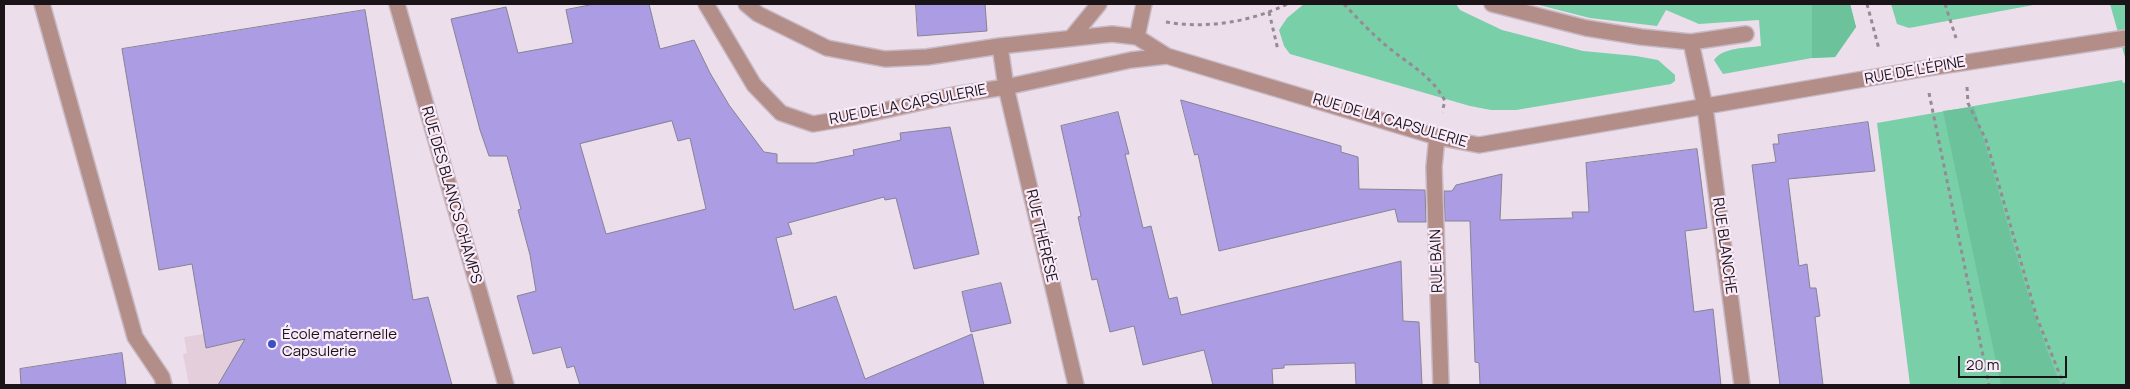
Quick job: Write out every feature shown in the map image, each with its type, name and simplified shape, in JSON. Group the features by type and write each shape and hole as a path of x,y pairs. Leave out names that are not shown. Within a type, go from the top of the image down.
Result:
{"street":[{"path":"42,4 135,337 162,377 164,385"},
{"name":"RUE DES BLANCS CHAMPS","path":"397,4 506,385"},
{"name":"RUE DE LA CAPSULERIE","path":"706,4 754,85 781,113 813,124 954,95 1006,87 1131,60 1167,56"},
{"name":"RUE DE LA CAPSULERIE","path":"746,4 758,14 827,48 885,59 927,57 1072,37 1112,34 1136,37 1167,56 1437,136 1480,145 1705,107"},
{"path":"1072,37 1099,4"},
{"path":"1136,37 1144,4"},
{"path":"1492,4 1586,28 1691,42 1746,34"},
{"name":"RUE DE L'ÉPINE","path":"1705,107 1922,69 2126,38"},
{"name":"RUE BLANCHE","path":"1691,42 1705,107 1742,385"},
{"name":"RUE THÉRÈSE","path":"1000,46 1006,87 1076,385"},
{"name":"RUE BAIN","path":"1437,136 1434,167 1441,385"}],"path":[{"path":"1224,23 1240,21 1287,4"},
{"path":"1344,4 1388,48 1427,76 1439,90 1445,101 1437,136"},
{"path":"1868,4 1885,76"},
{"path":"1945,4 1965,62 1968,103 1986,140 2037,318 2064,385"},
{"path":"1269,12 1278,50"},
{"path":"1922,69 1934,113 1989,385"}],"shaded area":[{"name":"École maternelle Capsulerie","path":"354,311 367,385 189,385 183,354 187,353 184,337"}],"green space":[{"path":"1304,4 1456,4 1460,10 1502,30 1583,51 1658,60 1675,75 1675,81 1671,84 1516,110 1491,110 1470,106 1290,54 1284,46 1279,30 1287,18"},
{"path":"1535,4 1850,4 1856,27 1835,57 1812,58 1723,74 1714,60 1718,56 1729,50 1761,46 1759,20 1699,24 1666,10 1657,26 1590,18"},
{"path":"1812,4 1850,4 1856,27 1835,57 1812,58"},
{"path":"1891,4 2039,4 1909,28 1897,24"},
{"path":"2110,4 2126,4 2126,61"},
{"path":"2122,80 2123,83 2126,82 2126,385 1910,385 1877,123"},
{"path":"1974,107 2024,282 2061,385 2001,385 1943,111"}],"building":[{"path":"595,4 649,4 660,49 694,40 710,73 729,105 764,152 777,154 777,163 815,163 854,155 853,150 901,140 900,133 950,127 979,254 914,269 896,198 885,200 884,197 788,223 792,234 776,238 794,310 836,296 865,379 972,334 984,385 580,385 574,366 567,368 561,347 533,354 517,296 536,291 530,255 518,210 521,209 507,156 489,156 480,130 451,19 506,7 518,53 573,43 566,10","holes":["672,121 678,141 690,138 706,209 606,234 580,144"]},
{"path":"916,4 985,4 987,31 918,36"},
{"path":"365,10 413,300 428,297 452,385 218,385 245,339 206,348 192,264 159,270 122,49"},
{"path":"1181,100 1341,146 1341,152 1358,157 1359,189 1425,190 1426,222 1398,222 1395,209 1219,251 1198,154 1195,155"},
{"path":"1118,112 1129,154 1125,154 1143,228 1151,226 1169,299 1177,297 1181,315 1401,261 1403,321 1419,322 1422,385 1356,385 1355,363 1284,365 1284,368 1272,369 1273,385 1213,385 1204,350 1143,365 1134,326 1110,332 1097,279 1092,280 1078,217 1081,216 1061,126"},
{"path":"1868,122 1875,171 1788,179 1799,266 1807,264 1810,288 1816,288 1820,316 1815,317 1823,385 1780,385 1752,165 1776,162 1773,144 1779,144 1778,135"},
{"path":"1697,149 1707,228 1685,231 1694,312 1713,309 1721,385 1480,385 1479,363 1475,362 1470,221 1445,221 1444,191 1452,191 1456,185 1502,174 1500,220 1573,218 1572,212 1589,212 1586,163"},
{"path":"1001,283 1011,323 971,332 962,292"},
{"path":"122,353 126,385 21,385 20,369"}],"place":[{"name":"École maternelle Capsulerie","path":"272,344"}]}
